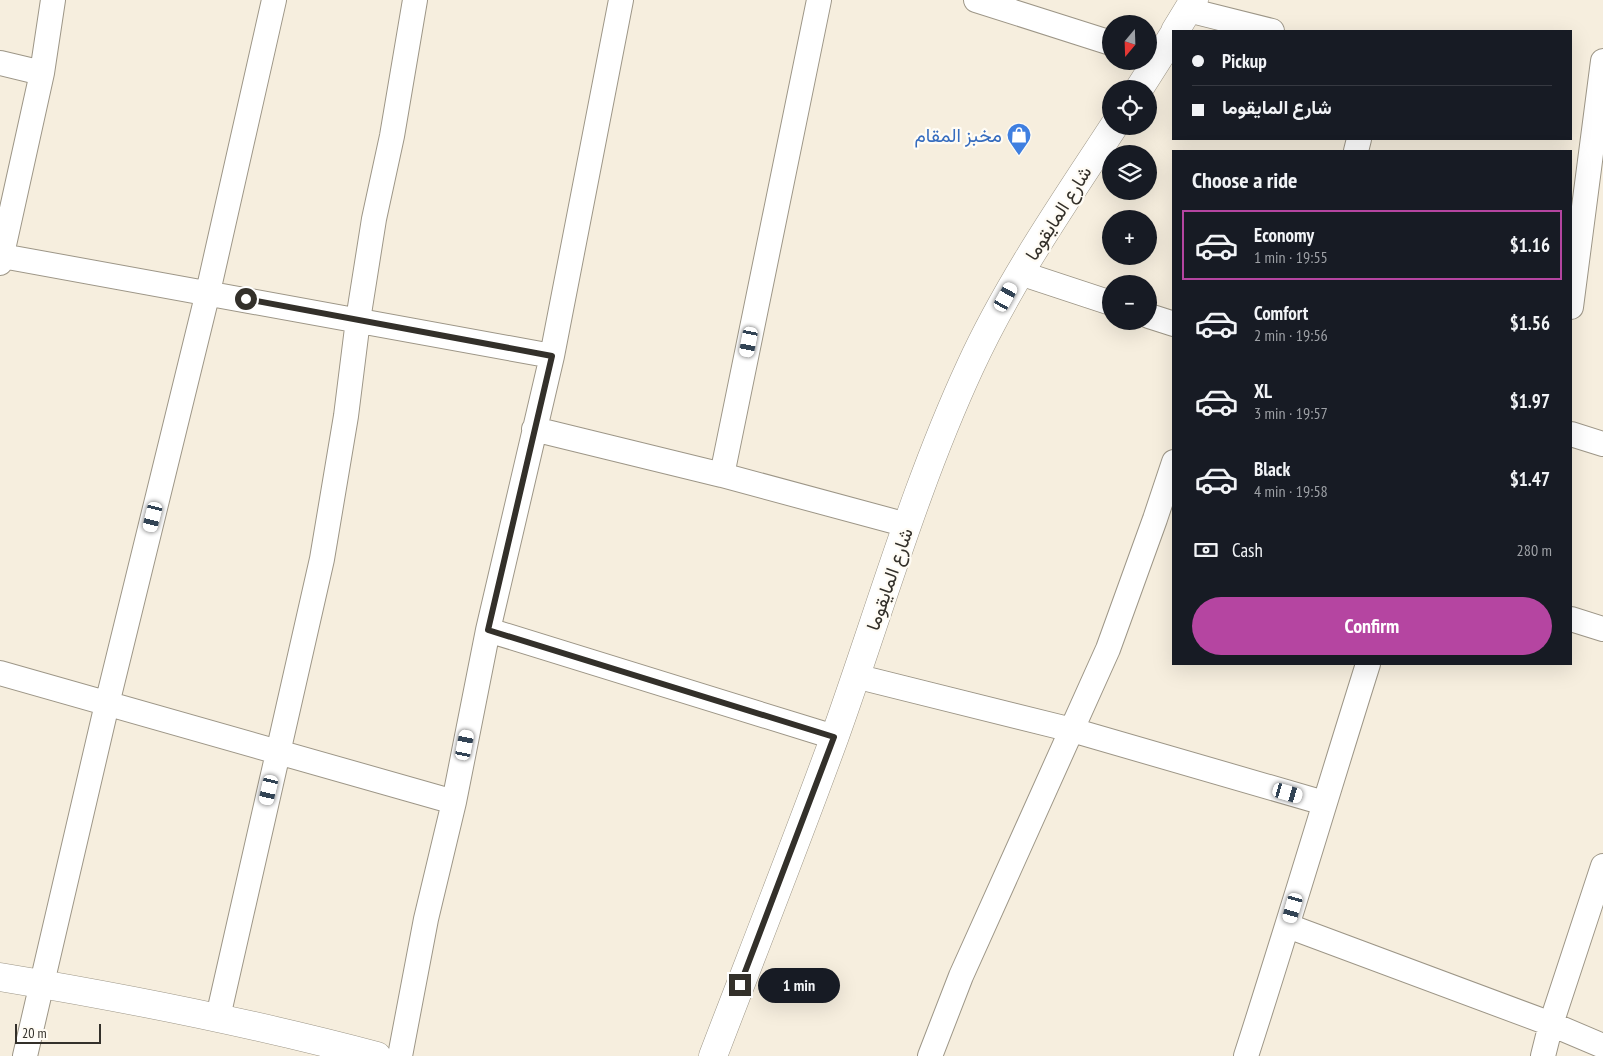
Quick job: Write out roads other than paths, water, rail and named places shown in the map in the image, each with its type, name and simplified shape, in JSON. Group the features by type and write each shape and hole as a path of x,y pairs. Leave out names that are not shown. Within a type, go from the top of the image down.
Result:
{"street":[{"path":"52,0 42,73 1,260 208,292 552,356"},
{"path":"26,1056 107,704 208,292 274,0"},
{"path":"218,1017 322,559 346,416 358,320 374,219 392,136 415,0"},
{"path":"400,1056 426,919 454,802 488,630 552,356 621,0"},
{"path":"722,474 819,0"},
{"path":"976,0 1102,40"},
{"path":"1174,30 1183,19 1265,30"},
{"path":"1158,51 1172,33"},
{"path":"0,62 42,73"},
{"path":"1572,300 1603,62"},
{"name":"شارع المايقوما","path":"713,1056 834,737 907,525 970,366 1020,273 1108,135"},
{"path":"1020,273 1102,300"},
{"path":"1157,319 1172,323"},
{"path":"534,429 722,474 907,525"},
{"path":"1572,434 1603,444"},
{"path":"930,1056 965,968 1164,521 1172,474"},
{"path":"1572,619 1603,629"},
{"path":"488,630 834,737"},
{"path":"1246,1056 1368,665"},
{"path":"0,673 454,802"},
{"path":"855,676 1072,730 1324,803"},
{"path":"1543,1056 1551,1024 1603,866"},
{"path":"1288,926 1551,1024 1603,1046"},
{"path":"0,977 218,1017 377,1056"}],"place":[{"name":"مخبز المقام","path":"1019,156"}]}
